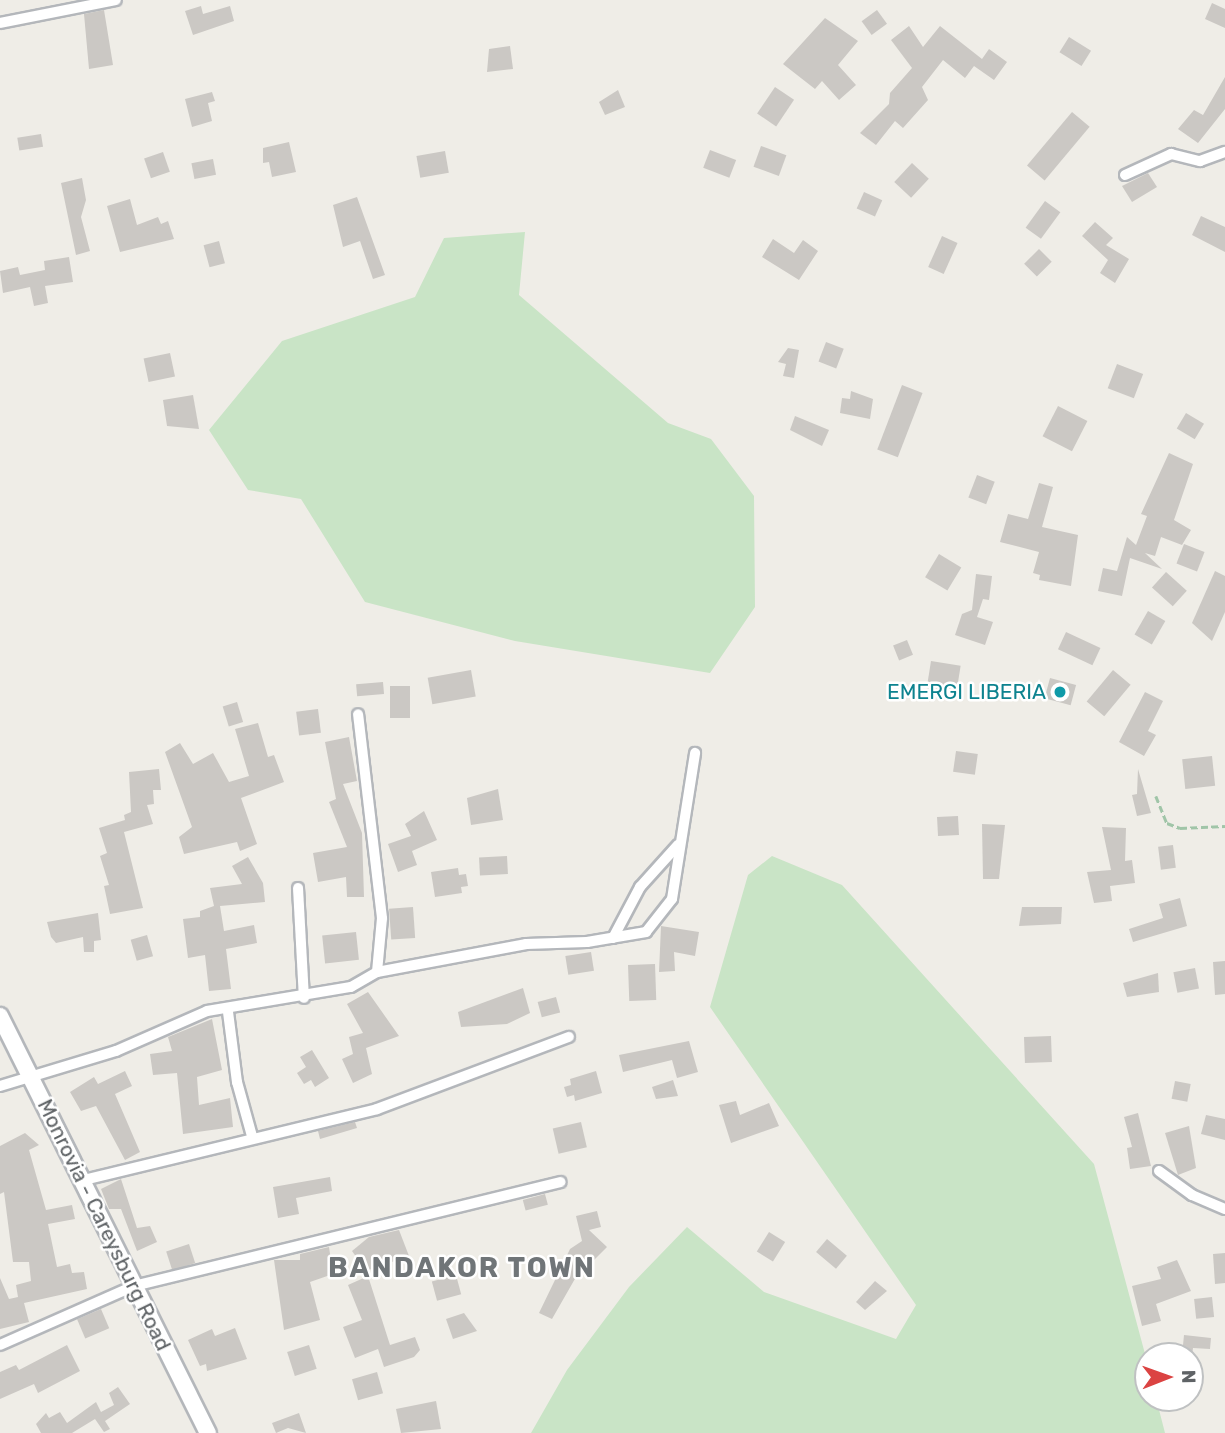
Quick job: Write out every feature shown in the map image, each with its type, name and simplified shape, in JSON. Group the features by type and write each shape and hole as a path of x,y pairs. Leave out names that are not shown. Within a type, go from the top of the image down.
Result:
{"main road":[{"name":"Monrovia - Careysburg Road","path":"0,1016 208,1433"}],"street":[{"path":"0,23 116,0"},
{"path":"1125,175 1171,154 1200,161 1225,152"},
{"path":"358,714 382,918 377,972"},
{"path":"0,1086 29,1073 116,1051 207,1011 228,1012 352,988 377,972 526,944 613,938 646,932 660,921 678,875 678,845 694,786 695,753"},
{"path":"613,938 634,895 678,845"},
{"path":"298,888 304,998"},
{"path":"228,1012 237,1082 252,1136"},
{"path":"84,1180 252,1136 377,1109 569,1037"},
{"path":"1159,1171 1192,1195 1225,1209"},
{"path":"0,1345 134,1286 487,1205 561,1182"}],"path":[{"path":"1156,796 1167,823 1180,828 1225,826"}],"green space":[{"path":"525,232 519,295 668,423 711,439 754,496 755,607 710,673 515,641 365,602 301,499 248,490 209,430 282,341 415,297 444,238"},
{"path":"772,856 842,885 1094,1164 1142,1342 1134,1342 1134,1412 1160,1412 1165,1433 531,1433 567,1370 629,1287 687,1227 764,1292 896,1339 916,1305 710,1007 748,875"}],"building":[{"path":"1212,3 1225,9 1225,28 1205,19"},
{"path":"201,6 203,14 230,6 234,21 193,35 185,11"},
{"path":"104,10 113,65 89,69 84,14"},
{"path":"877,10 887,24 872,35 862,21"},
{"path":"825,18 858,41 838,65 856,85 839,100 822,81 815,89 783,64"},
{"path":"909,26 923,47 940,26 982,59 989,49 1007,62 994,80 974,66 965,78 943,60 922,87 928,100 903,128 895,121 876,145 860,133 889,104 890,93 912,68 891,40"},
{"path":"1069,37 1091,51 1082,66 1059,52"},
{"path":"510,46 513,69 487,72 489,49"},
{"path":"1225,77 1225,109 1198,143 1178,129 1194,110 1203,115"},
{"path":"775,87 794,100 776,126 757,114"},
{"path":"618,90 625,107 605,115 599,102"},
{"path":"212,92 215,101 208,103 212,121 192,127 185,99"},
{"path":"1072,112 1090,127 1045,180 1027,166"},
{"path":"41,134 43,147 19,151 17,138"},
{"path":"289,142 296,172 272,177 269,162 263,163 263,148"},
{"path":"761,146 786,155 779,176 753,167"},
{"path":"710,150 736,160 729,178 703,168"},
{"path":"445,151 449,173 420,178 416,156"},
{"path":"163,152 170,172 151,178 144,159"},
{"path":"213,159 216,175 194,179 191,163"},
{"path":"912,163 929,179 911,198 894,182"},
{"path":"1148,173 1157,187 1132,202 1122,186"},
{"path":"82,178 86,200 81,217 90,251 76,255 61,183"},
{"path":"864,192 882,200 875,217 857,208"},
{"path":"357,197 385,275 373,279 360,241 343,247 333,205"},
{"path":"130,199 137,225 158,217 161,224 168,221 174,239 120,252 107,206"},
{"path":"1045,201 1060,212 1041,239 1026,228"},
{"path":"1201,216 1225,227 1225,252 1192,235"},
{"path":"1095,222 1113,238 1106,245 1129,259 1115,283 1100,273 1108,260 1082,236"},
{"path":"942,236 958,243 944,274 928,267"},
{"path":"773,239 794,253 803,240 818,251 799,280 762,257"},
{"path":"219,241 225,263 209,267 204,245"},
{"path":"1039,249 1052,262 1037,277 1024,264"},
{"path":"69,257 73,282 45,286 48,303 34,306 30,287 3,293 0,271 18,267 20,275 45,270 44,261"},
{"path":"826,342 844,349 836,368 818,362"},
{"path":"788,348 799,350 794,378 783,376 786,364 778,362"},
{"path":"170,353 175,376 149,382 144,359"},
{"path":"1117,364 1143,374 1134,398 1108,388"},
{"path":"902,385 923,393 898,457 877,449"},
{"path":"851,391 873,399 870,419 840,413 842,398 850,399"},
{"path":"193,395 199,429 167,426 163,400"},
{"path":"1058,406 1087,421 1072,451 1043,436"},
{"path":"1186,413 1204,424 1195,439 1177,428"},
{"path":"795,416 829,430 822,446 790,430"},
{"path":"1169,453 1193,464 1174,520 1191,530 1182,545 1161,537 1155,556 1145,553 1162,569 1130,558 1122,596 1098,591 1103,568 1117,571 1127,537 1136,545 1147,516 1141,514"},
{"path":"977,475 995,482 986,504 968,497"},
{"path":"1039,483 1053,487 1042,527 1078,535 1071,586 1039,580 1040,575 1033,573 1039,552 1000,542 1008,514 1028,519"},
{"path":"1184,544 1205,552 1197,571 1176,564"},
{"path":"939,554 961,567 947,591 925,577"},
{"path":"1215,571 1225,576 1225,612 1212,641 1192,623"},
{"path":"1166,572 1187,591 1173,606 1152,588"},
{"path":"976,574 992,576 989,600 983,599 977,617 993,622 985,645 955,635 962,614 972,610"},
{"path":"1148,611 1165,621 1152,644 1134,634"},
{"path":"1066,632 1100,648 1092,665 1058,649"},
{"path":"907,640 913,655 899,660 893,646"},
{"path":"931,661 961,666 956,693 927,689"},
{"path":"471,670 476,697 432,704 428,678"},
{"path":"1113,670 1131,685 1104,716 1087,701"},
{"name":"EMERGI LIBERIA","path":"1050,678 1076,685 1071,705 1045,698"},
{"path":"383,682 384,694 357,696 356,684"},
{"path":"390,686 410,686 410,718 390,718"},
{"path":"1145,692 1163,701 1148,731 1156,735 1144,756 1119,742"},
{"path":"237,702 243,722 229,726 223,706"},
{"path":"318,709 321,733 299,736 296,712"},
{"path":"258,723 268,757 274,755 284,782 241,798 257,844 240,851 237,842 184,854 179,837 192,827 165,752 180,743 193,764 213,753 229,782 249,776 235,729"},
{"path":"349,737 357,781 343,784 362,833 364,897 347,897 346,877 318,882 313,853 347,847 329,802 336,799 325,742"},
{"path":"956,751 978,754 975,775 953,772"},
{"path":"1212,756 1215,786 1185,789 1182,759"},
{"path":"159,769 161,790 153,790 154,804 147,805 153,824 124,832 143,908 110,914 104,886 109,885 100,856 107,853 99,828 125,820 124,815 131,812 129,772"},
{"path":"1138,769 1151,813 1137,816 1132,795 1137,794"},
{"path":"498,789 503,820 471,825 467,798"},
{"path":"424,811 437,840 412,851 417,865 398,872 388,844 411,836 405,824"},
{"path":"958,816 959,835 938,836 937,817"},
{"path":"982,824 1005,825 999,879 983,879"},
{"path":"1102,827 1126,828 1125,861 1132,860 1135,883 1110,886 1112,901 1094,903 1087,872 1111,870"},
{"path":"1173,845 1176,868 1161,870 1158,847"},
{"path":"507,856 508,874 480,875 479,857"},
{"path":"248,857 263,883 265,902 220,906 224,931 254,925 257,943 226,949 231,989 209,991 205,955 188,958 183,919 200,917 200,911 214,906 210,888 242,884 232,866"},
{"path":"458,868 459,875 466,874 468,886 461,887 462,893 435,897 431,872"},
{"path":"1180,898 1187,926 1133,942 1129,929 1163,918 1159,904"},
{"path":"413,907 415,938 391,940 389,909"},
{"path":"1022,907 1062,907 1061,924 1019,926"},
{"path":"98,913 101,940 94,941 94,952 84,952 83,937 56,943 51,937 47,922"},
{"path":"661,926 699,932 695,956 674,952 675,971 659,972"},
{"path":"356,932 359,960 325,963 322,936"},
{"path":"147,935 153,956 137,961 131,940"},
{"path":"591,952 594,971 568,975 565,956"},
{"path":"1225,961 1225,994 1215,995 1213,962"},
{"path":"655,964 656,1000 629,1001 628,965"},
{"path":"1195,968 1199,989 1177,993 1173,972"},
{"path":"1158,973 1159,992 1127,997 1123,983"},
{"path":"523,988 530,1013 507,1024 461,1027 458,1012"},
{"path":"368,992 399,1036 366,1048 372,1074 353,1083 342,1059 353,1054 349,1037 363,1033 347,1004"},
{"path":"556,997 560,1012 542,1017 538,1002"},
{"path":"212,1019 222,1070 197,1077 199,1105 230,1098 233,1127 183,1134 177,1073 153,1075 150,1054 172,1051 168,1037"},
{"path":"1051,1036 1052,1062 1025,1063 1024,1037"},
{"path":"689,1041 698,1072 677,1078 672,1060 623,1072 619,1055"},
{"path":"312,1050 329,1078 315,1087 311,1080 304,1084 297,1073 306,1067 300,1057"},
{"path":"125,1071 132,1086 115,1094 140,1152 125,1160 96,1106 81,1111 70,1092 94,1077 98,1084"},
{"path":"596,1071 602,1093 575,1101 574,1095 567,1097 564,1087 571,1085 570,1079"},
{"path":"673,1080 678,1096 656,1099 652,1087"},
{"path":"1175,1081 1191,1084 1187,1102 1172,1099"},
{"path":"736,1101 740,1115 769,1103 779,1126 731,1143 719,1105"},
{"path":"1138,1113 1151,1166 1130,1169 1127,1148 1132,1147 1124,1117"},
{"path":"1206,1115 1225,1119 1225,1140 1201,1134"},
{"path":"355,1122 357,1128 320,1139 318,1131"},
{"path":"581,1122 587,1147 559,1154 553,1129"},
{"path":"1189,1126 1196,1168 1178,1175 1165,1133"},
{"path":"25,1133 39,1145 29,1150 46,1210 72,1205 75,1219 48,1224 57,1267 70,1264 72,1273 84,1272 87,1289 24,1303 29,1322 0,1329 0,1278 9,1299 18,1297 16,1285 31,1281 29,1262 13,1262 4,1192 0,1194 0,1146"},
{"path":"330,1177 332,1191 296,1198 299,1214 278,1218 273,1187"},
{"path":"121,1179 137,1228 150,1226 157,1242 137,1251 121,1209 109,1209 101,1189"},
{"path":"545,1194 548,1205 526,1211 523,1200"},
{"path":"597,1211 601,1227 589,1230 607,1247 593,1261 588,1256 552,1319 539,1313 570,1249 582,1241 576,1216"},
{"path":"399,1230 409,1256 366,1271 352,1251 369,1237"},
{"path":"769,1232 785,1242 773,1262 757,1252"},
{"path":"827,1239 847,1256 836,1269 816,1252"},
{"path":"189,1244 195,1263 172,1270 166,1251"},
{"path":"329,1247 333,1274 310,1282 320,1320 284,1330 274,1260 300,1260 300,1254"},
{"path":"1225,1253 1225,1283 1215,1284 1213,1254"},
{"path":"1177,1260 1191,1291 1156,1304 1161,1321 1142,1326 1132,1286 1161,1279 1157,1267"},
{"path":"456,1275 461,1294 437,1301 432,1281"},
{"path":"368,1276 390,1345 415,1337 420,1350 414,1357 384,1367 378,1349 355,1358 343,1327 362,1320 348,1285"},
{"path":"875,1281 887,1291 865,1310 856,1302"},
{"path":"1212,1297 1214,1317 1196,1319 1194,1299"},
{"path":"101,1309 109,1328 85,1338 77,1319"},
{"path":"464,1313 477,1331 453,1339 446,1319"},
{"path":"235,1328 247,1359 207,1371 206,1364 200,1366 188,1340 212,1329 215,1336"},
{"path":"1184,1335 1211,1338 1210,1349 1204,1349 1204,1342 1183,1342"},
{"path":"67,1345 80,1371 38,1393 34,1384 0,1399 0,1372 16,1365 19,1370"},
{"path":"309,1345 317,1369 295,1376 287,1352"},
{"path":"377,1372 383,1393 358,1400 352,1379"},
{"path":"118,1387 130,1404 105,1421 110,1429 104,1432 95,1419 72,1433 41,1433 36,1424 46,1413 49,1418 60,1412 67,1423 96,1402 101,1412 114,1405 109,1393"},
{"path":"436,1401 441,1429 401,1433 396,1409"},
{"path":"299,1413 306,1433 288,1428 276,1433 272,1423"}],"place":[{"name":"EMERGI LIBERIA","path":"1060,692"}],"district":[{"name":"BANDAKOR TOWN","path":"462,1268"}]}
